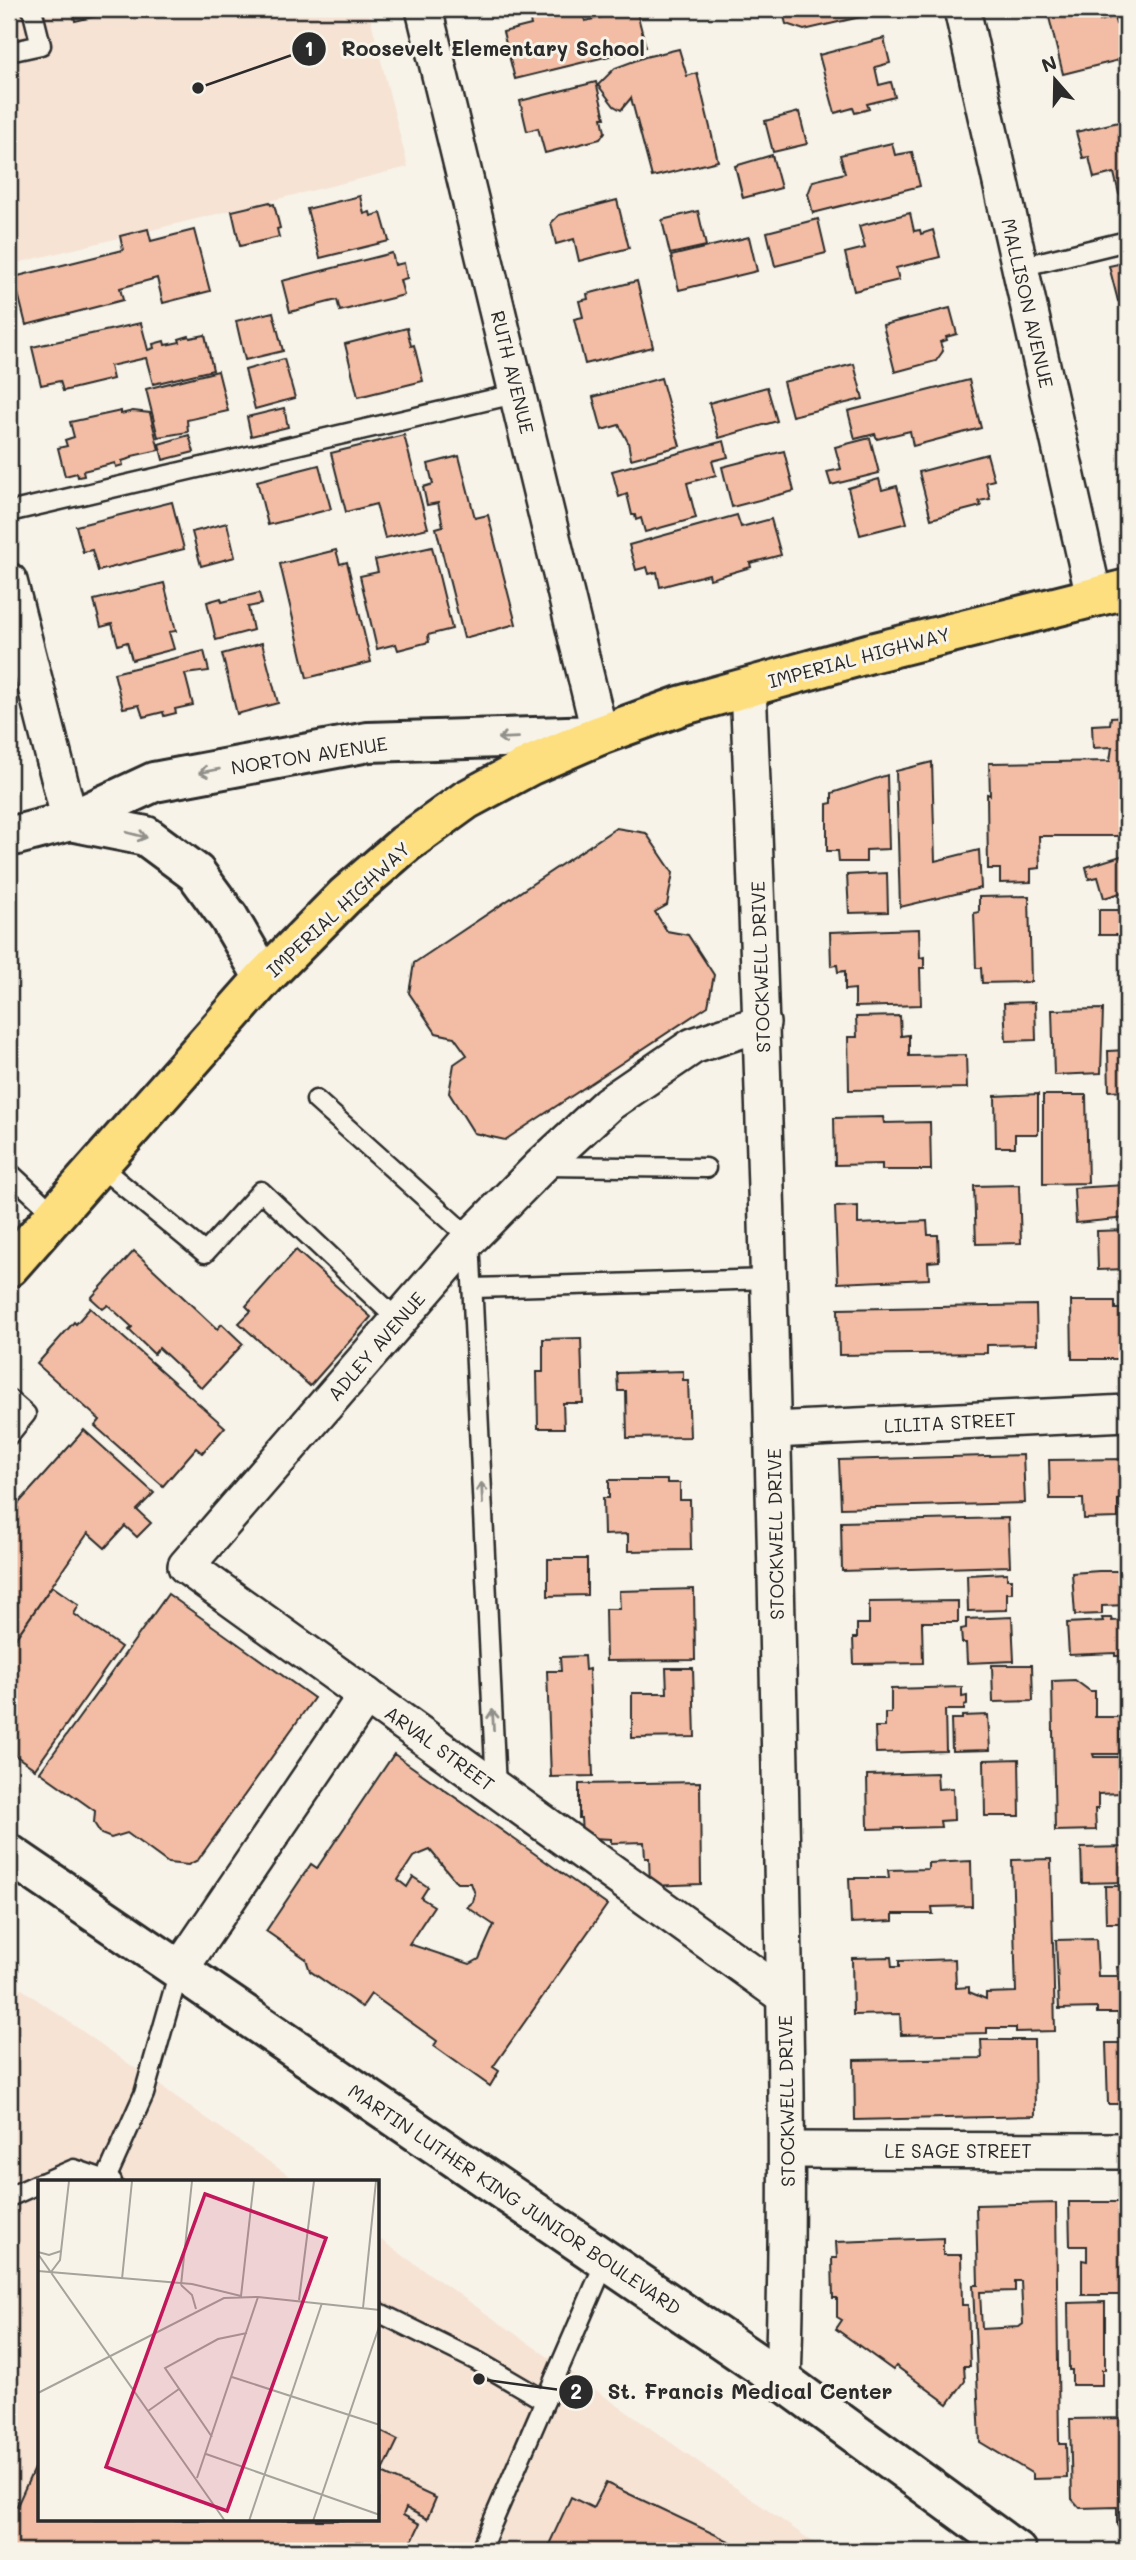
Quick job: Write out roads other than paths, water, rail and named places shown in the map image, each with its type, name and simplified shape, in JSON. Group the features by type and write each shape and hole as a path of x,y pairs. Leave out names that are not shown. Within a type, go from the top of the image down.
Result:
{"main road":[{"name":"IMPERIAL HIGHWAY","path":"9,1267 264,978 345,896 405,844 466,800 531,765 600,735 680,706 871,653 1110,593"},
{"name":"NORTON AVENUE","path":"9,836 70,821 154,782 368,742 600,735"},
{"name":"NORTON AVENUE","path":"70,821 146,836 196,873 229,918 264,978"},
{"name":"MARTIN LUTHER KING JUNIOR BOULEVARD","path":"9,1854 783,2381 1016,2551"}],"street":[{"name":"RUTH AVENUE","path":"424,9 600,735"},
{"name":"MALLISON AVENUE","path":"962,9 1020,267 1110,593"},
{"path":"9,580 70,821"},
{"name":"STOCKWELL DRIVE","path":"748,687 769,1279 788,2150 783,2381"},
{"name":"ADLEY AVENUE","path":"366,1695 186,1566 470,1238 541,1166 608,1104 693,1046 762,1023"},
{"name":"LILITA STREET","path":"773,1430 1127,1413"},
{"name":"ARVAL STREET","path":"179,1971 366,1695 784,1996"},
{"name":"LE SAGE STREET","path":"788,2150 1127,2151"}],"lane":[{"path":"9,52 41,45 32,9"},
{"path":"1020,267 1127,241"},
{"path":"9,512 519,393"},
{"path":"317,1100 470,1238 496,1788"},
{"path":"98,1165 205,1253 261,1191 398,1320"},
{"path":"541,1166 706,1168"},
{"path":"9,1172 55,1214"},
{"path":"473,1288 769,1279"},
{"path":"9,1399 26,1414 9,1435"},
{"path":"109,2180 144,2094 179,1971"},
{"path":"48,2180 74,2168 106,2180"},
{"path":"9,2197 38,2185"},
{"path":"480,2551 606,2260"},
{"path":"380,2313 477,2361 545,2401"}],"place":[{"name":"Roosevelt Elementary School","path":"198,88"},
{"name":"St. Francis Medical Center","path":"479,2379"}]}
